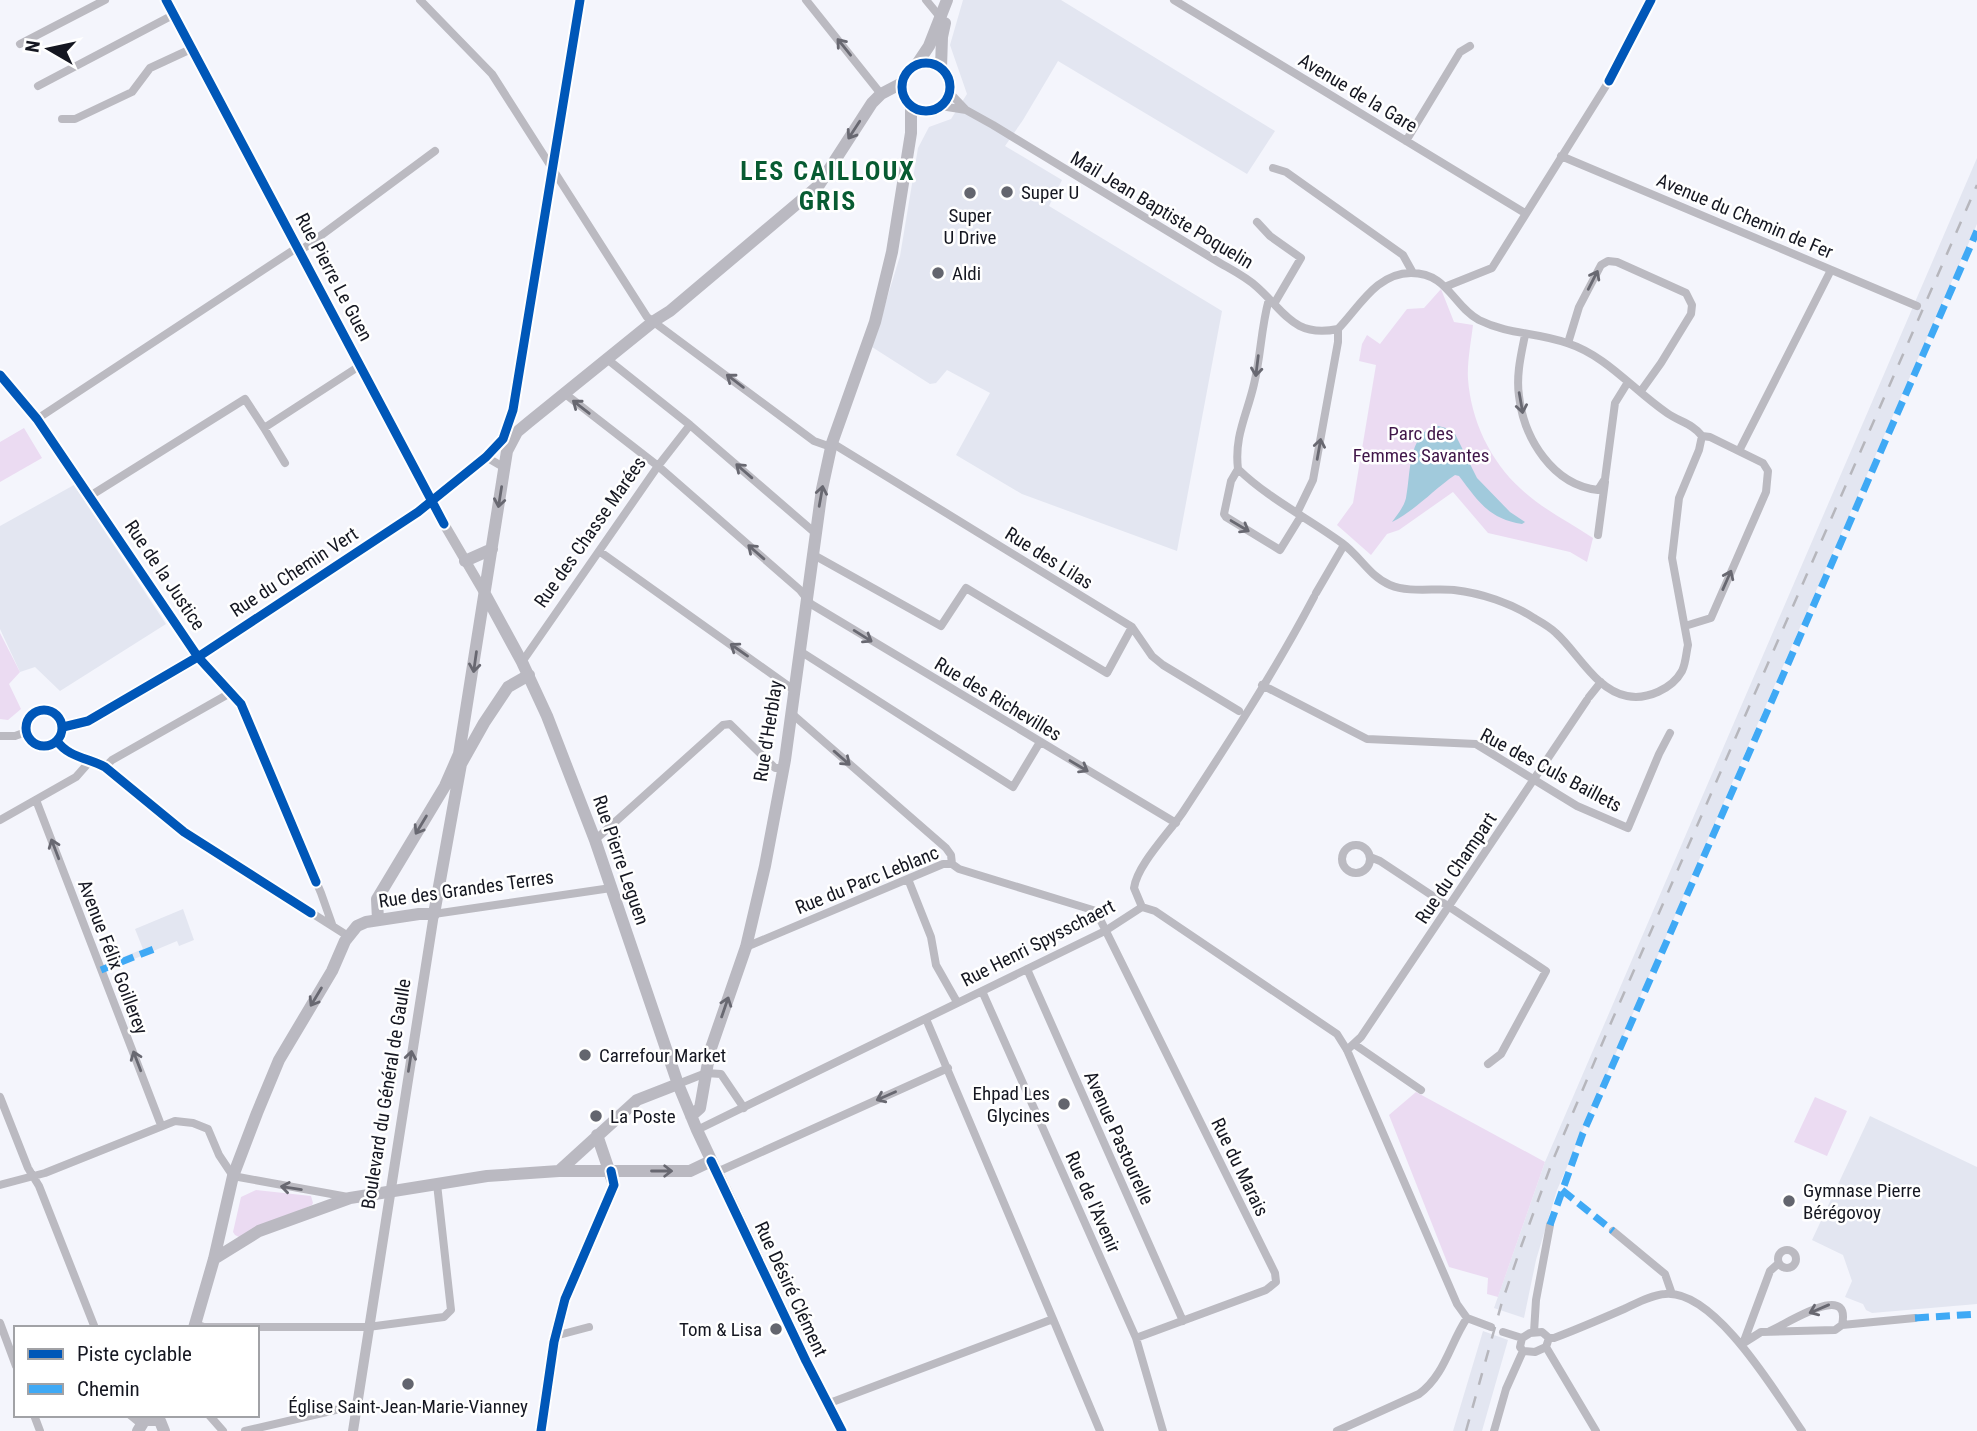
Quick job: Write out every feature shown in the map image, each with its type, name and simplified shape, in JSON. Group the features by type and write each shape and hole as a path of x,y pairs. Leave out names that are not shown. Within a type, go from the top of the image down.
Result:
{"main road":[{"path":"936,108 923,111 911,106 903,96 902,83 907,71 917,64 929,46 947,0"},
{"path":"941,68 942,37 953,0"},
{"path":"911,133 949,92 948,79 941,68 933,64 917,64"},
{"path":"564,393 670,311 818,185 872,103 881,94 902,83"},
{"name":"Rue d'Herblay","path":"691,1116 699,1108 710,1051 746,947 765,866 783,768 814,532 831,445 875,322 892,252 911,133 911,106"},
{"name":"Boulevard du Général de Gaulle","path":"434,914 450,789 458,765 510,443 517,432 564,393"},
{"path":"465,561 492,549"},
{"name":"Rue Pierre Le Guen","path":"485,594 520,658"},
{"name":"Rue Pierre Leguen","path":"520,658 547,716 595,840 678,1084 697,1130"},
{"path":"458,765 508,687 529,675"},
{"path":"464,729 474,729 484,723"},
{"path":"378,920 376,900 450,789"},
{"name":"Rue des Grandes Terres","path":"348,936 362,924 434,914"},
{"path":"195,1326 233,1176 279,1060 332,971 348,936"},
{"path":"559,1171 637,1100 678,1084"},
{"name":"Rue Désiré Clément","path":"697,1130 842,1431"},
{"path":"541,1431 555,1336 565,1299 614,1185 597,1135"},
{"path":"214,1259 259,1231 319,1207 350,1198 487,1176 559,1171 690,1171 714,1166"},
{"path":"221,1225 226,1236 237,1243"},
{"path":"139,1427 148,1419 162,1423"}],"street":[{"path":"20,44 105,0"},
{"name":"Rue Pierre Le Guen","path":"166,0 432,500 485,594"},
{"name":"Rue des Lilas","path":"420,0 492,74 647,317 814,442 831,445 1132,627 1142,644 1163,665 1239,711"},
{"path":"551,167 580,0"},
{"path":"806,0 881,94"},
{"path":"926,0 940,17"},
{"name":"Avenue de la Gare","path":"1174,0 1525,213"},
{"path":"38,86 173,15"},
{"path":"1406,141 1460,52 1470,46"},
{"path":"62,119 75,119 132,92 150,68 191,48"},
{"path":"1447,286 1492,268 1609,81"},
{"name":"Mail Jean Baptiste Poquelin","path":"949,92 966,110 1254,285 1289,321 1305,330 1321,332 1338,329"},
{"name":"Mail Jean Baptiste Poquelin","path":"936,108 966,110"},
{"path":"37,419 299,249 435,151"},
{"name":"Avenue du Chemin de Fer","path":"1561,156 1917,306"},
{"name":"Rue du Chemin Vert","path":"63,727 88,721 198,657 418,512 486,457 503,439 513,410 551,167"},
{"path":"1273,168 1286,172 1403,255 1413,273"},
{"path":"1257,222 1270,236 1301,258 1271,302 1263,320 1254,383 1236,450 1238,469 1231,481 1224,514 1226,517 1280,550 1313,480 1338,342 1338,329 1382,279 1413,273 1430,276 1447,286 1466,311 1479,319 1510,332 1568,343 1597,356 1668,414 1695,428 1702,436 1710,437 1763,463 1768,471 1766,492 1711,618 1685,626"},
{"path":"1568,343 1579,307 1601,265 1608,261 1617,262 1686,293 1692,304 1691,314 1641,391"},
{"path":"1739,451 1831,270"},
{"path":"1525,335 1518,373 1518,393 1528,430 1544,458 1556,472 1585,488 1598,490 1605,479"},
{"path":"607,359 690,425 814,532"},
{"path":"264,428 361,365"},
{"name":"Rue de la Justice","path":"0,375 37,419 198,657 241,704 332,924"},
{"path":"1598,535 1615,402 1628,382"},
{"name":"Rue des Richevilles","path":"564,393 658,466 811,604 1176,823"},
{"path":"90,496 245,399 285,463"},
{"name":"Rue des Chasse Marées","path":"520,658 690,425"},
{"path":"1238,469 1255,486 1345,545 1373,575 1391,586 1454,590 1510,604 1556,633 1601,682 1612,690 1627,696 1646,696 1662,690 1681,672 1688,645 1672,558 1679,498 1702,436"},
{"path":"486,457 505,468"},
{"name":"Rue Henri Spysschaert","path":"697,1130 1105,931 1143,907 1134,888 1135,881 1176,823 1345,545"},
{"path":"599,551 794,690"},
{"path":"812,554 941,626 966,588 1107,673 1132,627"},
{"path":"800,651 1013,788 1040,742"},
{"name":"Rue du Champart","path":"1350,1047 1361,1037 1601,682"},
{"name":"Rue des Culs Baillets","path":"1262,685 1367,739 1476,744 1577,806 1628,828 1670,733"},
{"path":"105,767 232,692"},
{"path":"42,709 54,712 63,727 57,741 48,746 32,741 26,732 27,720 42,709"},
{"name":"Rue du Parc Leblanc","path":"746,947 943,864 952,864 951,855 946,848 791,713"},
{"path":"595,840 723,725 730,724 775,768 783,768"},
{"path":"0,736 15,736 26,732"},
{"path":"57,741 68,753 105,767 184,832 348,936"},
{"path":"0,820 76,777 91,760"},
{"name":"Avenue Félix Goillerey","path":"36,800 161,1125"},
{"path":"1370,857 1546,971 1501,1055 1488,1064"},
{"path":"952,864 959,869 1090,908 1096,911 1105,931"},
{"path":"908,879 931,937 936,965 957,1002"},
{"name":"Rue des Grandes Terres","path":"434,914 611,888"},
{"path":"311,913 325,902"},
{"path":"1143,907 1155,911 1337,1034 1350,1047 1420,1090"},
{"name":"Boulevard du Général de Gaulle","path":"353,1431 434,914"},
{"name":"Rue du Marais","path":"1105,931 1275,1273 1276,1282 1266,1290 1136,1338"},
{"name":"Avenue Pastourelle","path":"1027,969 1183,1321"},
{"name":"Rue de l'Avenir","path":"982,991 1136,1338 1163,1431"},
{"path":"926,1019 1100,1431"},
{"path":"1350,1047 1457,1304 1467,1318 1491,1327"},
{"path":"714,1166 948,1068"},
{"path":"678,1084 706,1073 721,1074 744,1108"},
{"path":"0,1097 39,1186 94,1326"},
{"path":"0,1185 33,1177 175,1121 205,1127 211,1133 219,1155 233,1176 350,1198"},
{"path":"259,1327 368,1327 444,1318 451,1310 437,1184"},
{"path":"317,1192 319,1207"},
{"path":"1534,1332 1536,1300 1550,1225"},
{"path":"1613,1231 1665,1274 1672,1294"},
{"path":"1743,1343 1770,1271 1779,1263"},
{"path":"1523,1351 1535,1352 1554,1338 1654,1296 1672,1294 1692,1300 1743,1343 1802,1431"},
{"path":"1770,1331 1825,1304 1836,1304 1842,1309 1842,1325"},
{"path":"1337,1431 1429,1387 1443,1367 1467,1318"},
{"path":"1743,1343 1761,1332 1835,1330 1842,1325 1915,1318"},
{"path":"827,1404 1053,1319"},
{"path":"0,1323 2,1338 14,1362"},
{"path":"555,1336 589,1327"},
{"path":"1503,1332 1522,1338 1534,1332 1542,1332 1596,1431"},
{"path":"1522,1338 1520,1347 1523,1351"},
{"path":"1494,1431 1506,1389 1523,1351"},
{"path":"245,1431 357,1405"},
{"path":"211,1417 223,1431"}],"shaded area":[{"path":"963,0 1061,0 1275,131 1247,174 1058,61 1005,146 1062,180 1049,206 1222,311 1177,551 1022,494 956,455 990,393 947,370 936,383 930,384 872,347 900,256 918,148 929,127 951,119 967,94 950,45"},
{"path":"1977,158 1977,224 1557,1190 1536,1260 1524,1318 1494,1308 1545,1162"},
{"path":"74,485 166,624 60,691 35,667 20,672 0,629 0,526"},
{"path":"183,909 194,940 179,946 177,941 108,970 106,964 143,949 135,929"},
{"path":"1870,1116 1977,1167 1977,1304 1872,1313 1866,1310 1863,1304 1845,1297 1852,1281 1843,1255 1812,1240"},
{"path":"1483,1331 1508,1340 1482,1431 1453,1431"}],"green space":[{"name":"Parc des Femmes Savantes","path":"1441,289 1454,322 1473,325 1468,379 1470,394 1473,410 1491,453 1510,478 1529,496 1593,538 1587,562 1570,552 1488,533 1453,492 1399,530 1387,534 1371,555 1337,525 1353,503 1376,365 1359,361 1362,344 1367,335 1380,344 1407,309 1424,308"},
{"path":"24,428 42,458 0,482 0,442"},
{"path":"0,633 20,672 9,684 21,709 8,720 0,719"},
{"path":"1416,1092 1545,1162 1498,1297 1487,1294 1488,1278 1449,1267 1389,1115"},
{"path":"1815,1097 1847,1111 1827,1156 1794,1142"},
{"path":"256,1190 311,1196 313,1203 239,1237 233,1232 241,1197"}],"water":[{"path":"1435,425 1453,430 1477,478 1510,512 1525,522 1511,522 1485,508 1459,476 1455,475 1409,512 1392,522 1405,501 1415,447 1419,438"}],"railway":[{"path":"1466,1431 1502,1302 1553,1160 1977,185"}],"marked path":[{"path":"1550,1225 1583,1133 1977,231"},
{"path":"101,970 154,949"},
{"path":"1562,1190 1613,1231"},
{"path":"1915,1318 1977,1314"}],"cycle path":[{"path":"166,0 444,524"},
{"path":"63,727 88,721 201,655 418,512 486,457 503,439 513,410 580,0"},
{"path":"1609,81 1651,0"},
{"path":"926,63 943,70 950,87 943,104 926,111 909,104 902,87 909,70 926,63"},
{"path":"0,375 37,419 198,657 241,704 316,882"},
{"path":"44,710 57,715 62,728 57,741 44,746 31,741 26,728 31,715 44,710"},
{"path":"57,741 73,754 105,767 184,832 311,913"},
{"path":"711,1161 842,1431"},
{"path":"541,1431 554,1342 565,1299 614,1185 611,1171"}],"place":[{"name":"Super U","path":"1007,192"},
{"name":"Super U Drive","path":"970,193"},
{"name":"Aldi","path":"938,273"},
{"name":"Carrefour Market","path":"585,1055"},
{"name":"Ehpad Les Glycines","path":"1064,1104"},
{"name":"La Poste","path":"596,1116"},
{"name":"Gymnase Pierre Bérégovoy","path":"1789,1201"},
{"name":"Tom & Lisa","path":"776,1329"},
{"name":"Église Saint-Jean-Marie-Vianney","path":"408,1384"}],"district":[{"name":"LES CAILLOUX GRIS","path":"828,186"}]}
